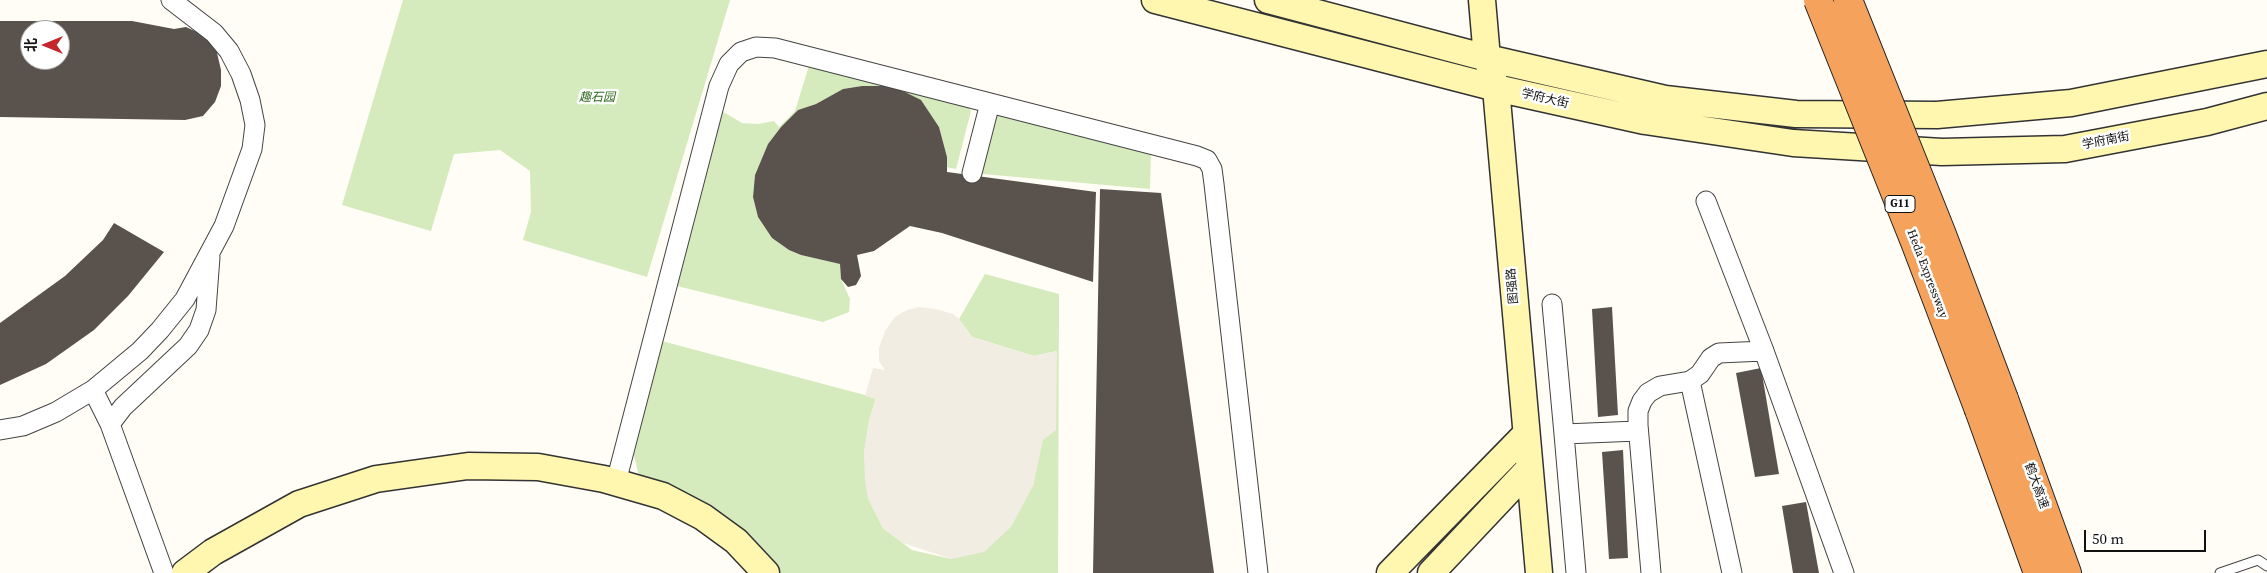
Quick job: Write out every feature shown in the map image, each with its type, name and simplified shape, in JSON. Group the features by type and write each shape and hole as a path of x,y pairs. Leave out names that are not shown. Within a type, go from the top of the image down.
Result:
{"highway":[{"name":"Heda Expressway","path":"1818,0 1915,242 2038,573"},
{"name":"鹤大高速","path":"1848,0 1937,222 2067,573"}],"main road":[{"name":"学府大街","path":"1155,0 1496,88 1645,121 1793,143 1942,152"},
{"path":"1268,0 1330,8 1487,58 1664,99 1796,114 1937,115 2071,104 2267,64"},
{"name":"图强路","path":"1482,0 1487,58 1496,88 1539,573"},
{"name":"学府南街","path":"1942,152 2065,149 2207,122 2267,106"},
{"path":"1390,573 1526,434"},
{"path":"185,573 213,552 299,504 376,479 468,466 538,467 616,482 662,496 703,517 736,541 766,573"},
{"path":"1431,573 1530,469"}],"street":[{"path":"0,430 23,426 56,412 93,390 126,364 160,330 185,299 224,226 252,149 255,125 250,100 241,74 229,51 214,33 171,0"},
{"path":"616,482 718,86 729,64 741,52 756,47 774,48 1207,160 1212,169 1258,573"},
{"path":"972,172 990,103"},
{"path":"1706,201 1764,351 1844,573"},
{"path":"110,424 123,407 188,346 199,330 206,310 211,251"},
{"path":"1552,304 1576,573"},
{"path":"1652,573 1638,431 1638,411 1648,393 1660,386 1690,381 1700,374 1711,358 1719,353 1764,351"},
{"path":"1690,381 1732,573"},
{"path":"93,390 110,424 164,573"},
{"path":"1564,434 1638,431"}],"lane":[{"path":"2220,573 2258,560 2267,566"}],"green space":[{"name":"趣石园","path":"403,0 730,0 647,277 523,240 531,212 530,171 500,150 454,154 431,231 342,205"},
{"path":"811,59 965,102 971,111 956,169 946,167 947,157 939,127 921,101 905,92 887,86 862,86 843,89 816,104 798,110 781,127 768,144 755,175 753,197 758,217 772,238 789,250 801,255 840,264 841,279 850,299 849,312 823,322 669,284 720,110 742,123 758,124 774,121 779,127 795,111"},
{"path":"997,109 1151,149 1150,189 972,173"},
{"path":"985,274 1059,294 1058,573 777,573 727,519 685,492 639,476 632,448 658,340 876,398 869,421 864,453 868,498 883,528 912,550 951,559 1033,486 1057,351 1034,356 972,337 959,319"}],"shaded area":[{"path":"919,307 953,314 972,337 1034,356 1057,351 1056,430 1043,440 1033,486 1011,527 984,552 951,559 903,543 883,528 868,498 865,480 864,453 869,421 876,399 865,396 873,368 885,370 879,361 879,348 885,331 895,317 907,310"}],"building":[{"path":"0,21 20,21 20,70 70,70 70,21 132,21 174,29 186,27 214,40 221,70 221,86 215,102 203,116 185,120 0,117"},
{"path":"862,86 887,86 921,100 939,127 947,157 947,172 1096,192 1093,282 942,233 910,226 874,251 857,255 861,276 856,285 848,287 841,279 840,264 801,255 789,250 772,238 758,217 753,197 755,175 768,144 798,110 816,104 843,89"},
{"path":"1100,189 1161,193 1214,573 1093,573"},
{"path":"114,223 164,252 128,296 94,330 46,364 0,385 0,323 65,276 103,240"},
{"path":"1612,307 1618,415 1598,417 1592,309"},
{"path":"1761,368 1779,474 1755,477 1736,373"},
{"path":"1623,450 1628,558 1609,559 1602,452"},
{"path":"1806,502 1819,573 1793,573 1782,506"}]}
